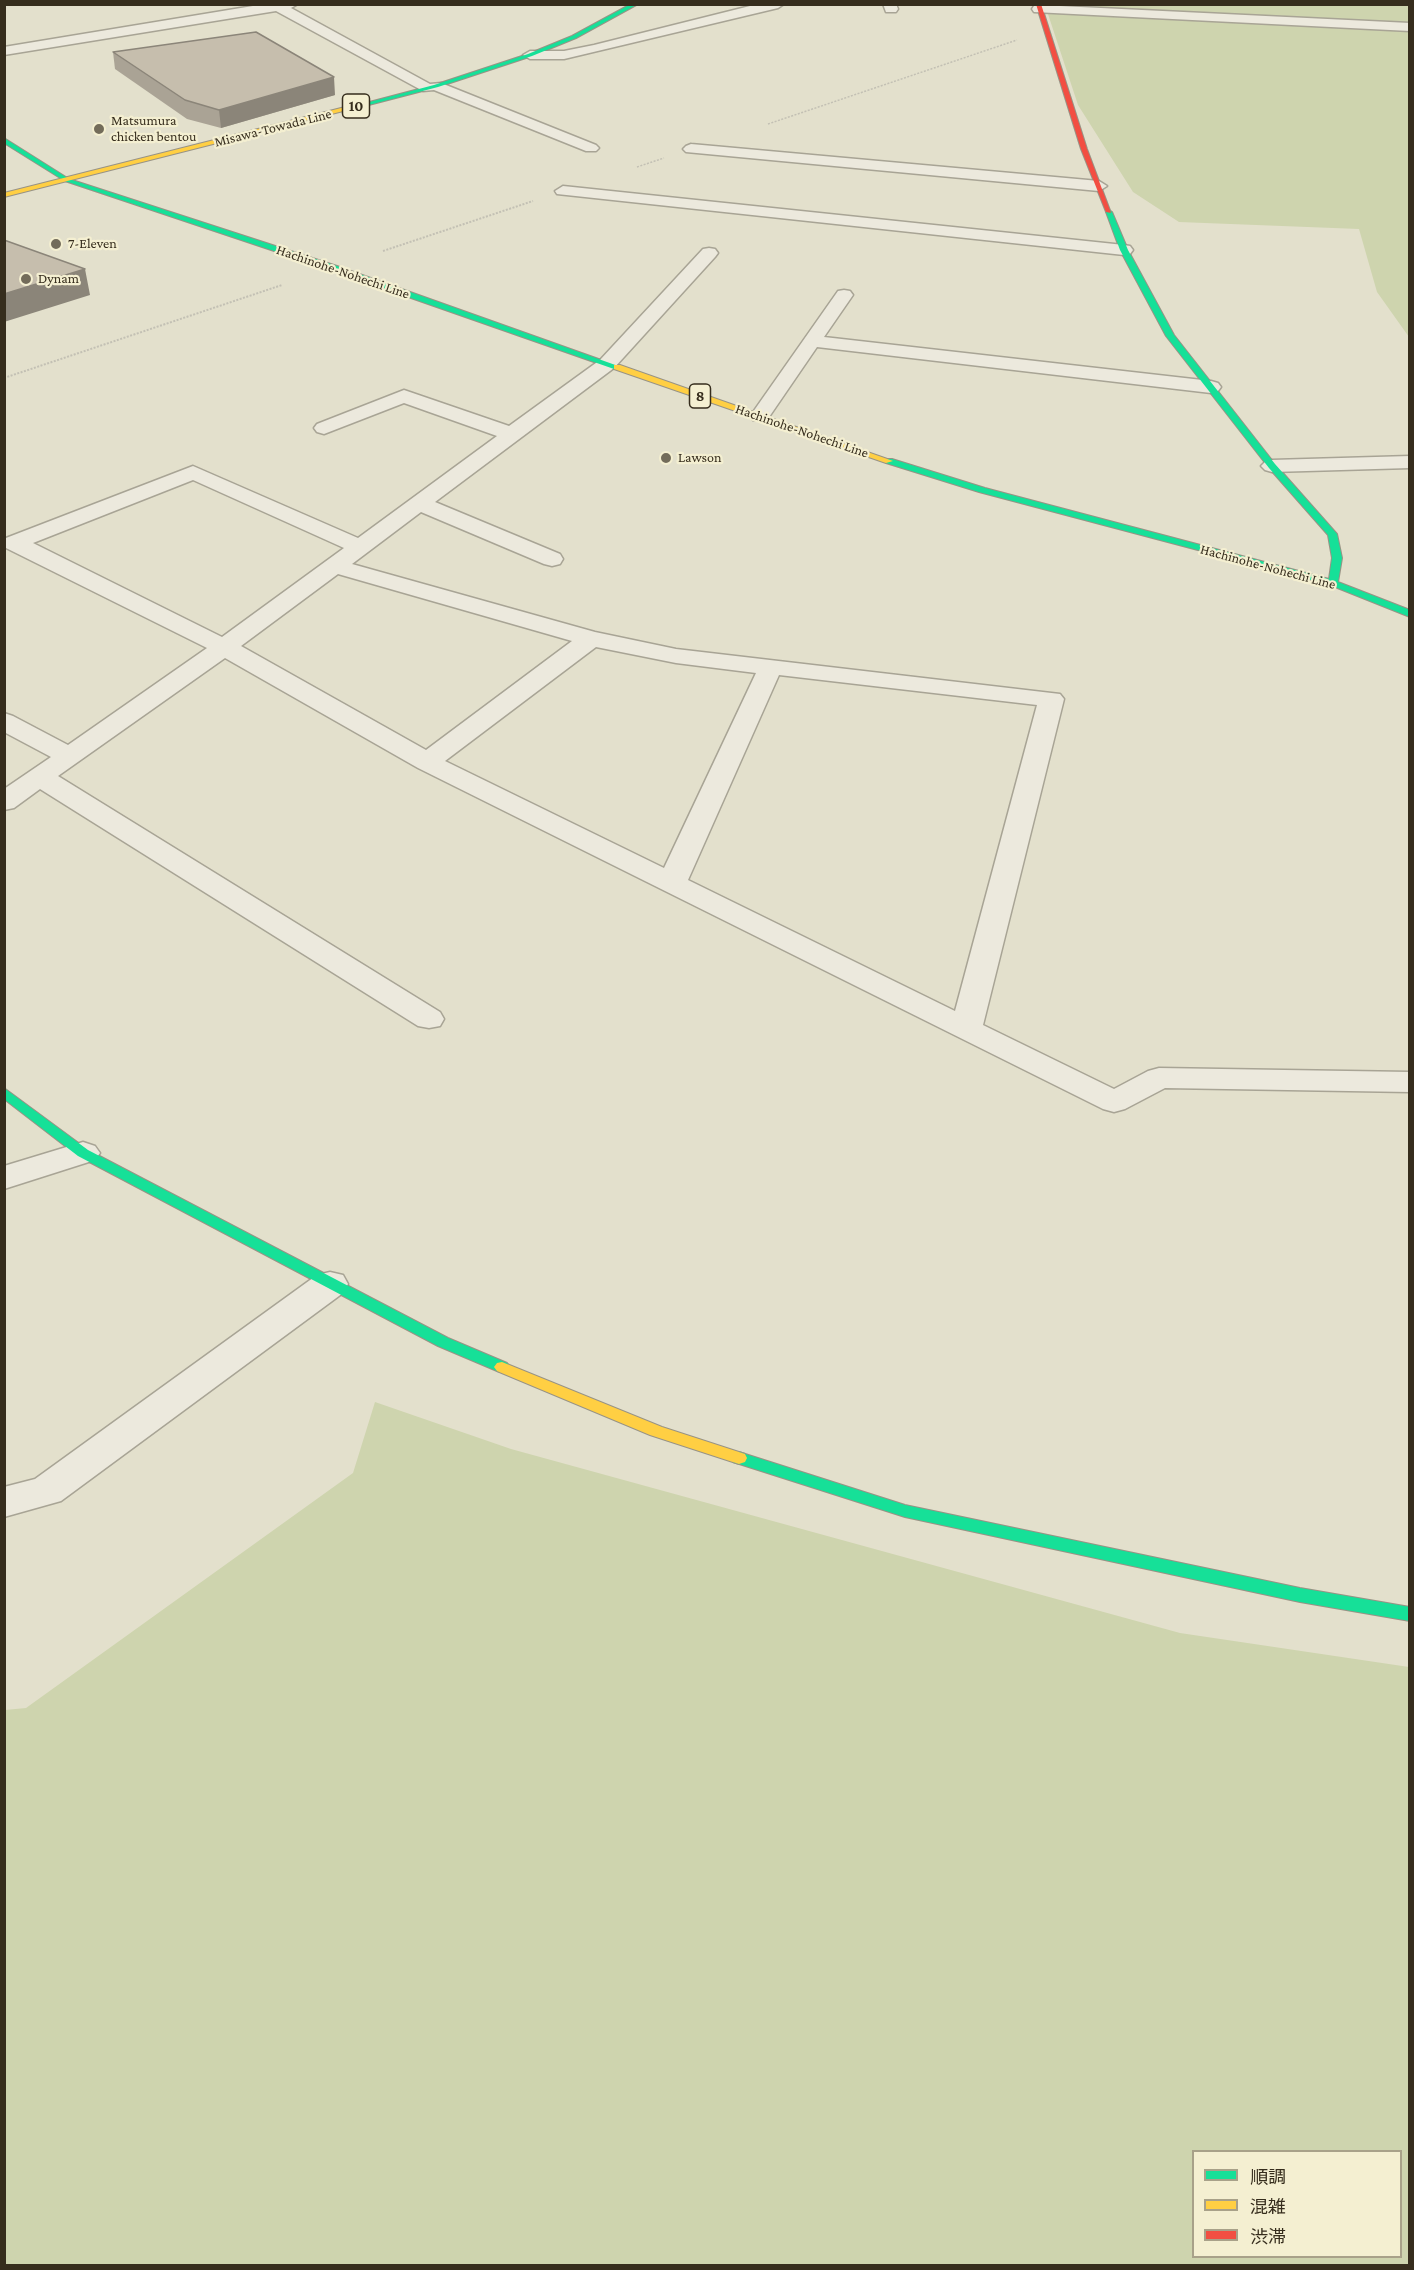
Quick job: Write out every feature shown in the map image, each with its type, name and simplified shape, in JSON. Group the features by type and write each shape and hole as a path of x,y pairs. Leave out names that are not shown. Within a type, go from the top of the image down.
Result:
{"main road":[{"name":"Misawa-Towada Line","path":"4,195 432,87 530,55 574,37 636,4"},
{"path":"1039,7 1084,149 1124,249 1170,336 1272,466 1332,534 1337,558 1333,583"},
{"name":"Hachinohe-Nohechi Line","path":"4,140 67,180 334,268 882,459 982,490 1333,583 1410,614"},
{"path":"4,1092 83,1153 330,1284 443,1342 656,1431 905,1511 1300,1595 1410,1614"}],"street":[{"path":"530,55 564,55 595,49 754,7 778,4"},
{"path":"4,51 285,6 432,87 591,148"},
{"path":"1039,7 1410,27"},
{"path":"691,149 1099,186"},
{"path":"563,191 1124,249"},
{"path":"4,802 224,647 607,364 709,253"},
{"path":"760,416 844,295"},
{"path":"812,341 1211,387"},
{"path":"324,428 404,396 511,434"},
{"path":"1272,466 1410,462"},
{"path":"360,548 193,472 14,543 224,647 427,762 1114,1102 1159,1078 1410,1082"},
{"path":"419,504 552,559"},
{"path":"335,566 591,639 676,656 1051,699 966,1029"},
{"path":"427,762 591,639"},
{"path":"672,884 771,666"},
{"path":"4,721 68,756"},
{"path":"40,777 429,1019"},
{"path":"4,1178 83,1153"},
{"path":"4,1502 47,1491 330,1284"}],"path":[{"path":"4,378 334,268"}],"green space":[{"path":"1045,5 1409,5 1409,337 1377,292 1359,229 1179,222 1133,192 1078,105"},
{"path":"375,1402 511,1449 1180,1633 1409,1667 1409,2265 5,2265 5,1710 26,1708 353,1473"}],"building":[{"path":"256,32 334,77 219,110 185,100 113,52"},
{"path":"4,240 85,269 4,294"}],"traffic: fast":[{"path":"361,105 436,86 530,55 574,37 636,4"},
{"path":"4,140 67,180 334,268 617,367"},
{"path":"1109,212 1124,250 1170,336 1272,466 1332,534 1337,558 1333,583"},
{"path":"889,461 982,490 1333,583 1410,614"},
{"path":"4,1092 83,1153 443,1342 502,1367"},
{"path":"739,1458 905,1511 1300,1595 1410,1614"}],"traffic: slow":[{"path":"4,195 361,105"},
{"path":"617,367 889,461"},
{"path":"502,1367 656,1431 739,1458"}],"traffic: jam":[{"path":"1038,4 1084,149 1109,212"}],"place":[{"name":"Matsumura chicken bentou","path":"99,129"},
{"name":"7-Eleven","path":"56,244"},
{"name":"Dynam","path":"26,279"},
{"name":"Lawson","path":"666,458"}]}
